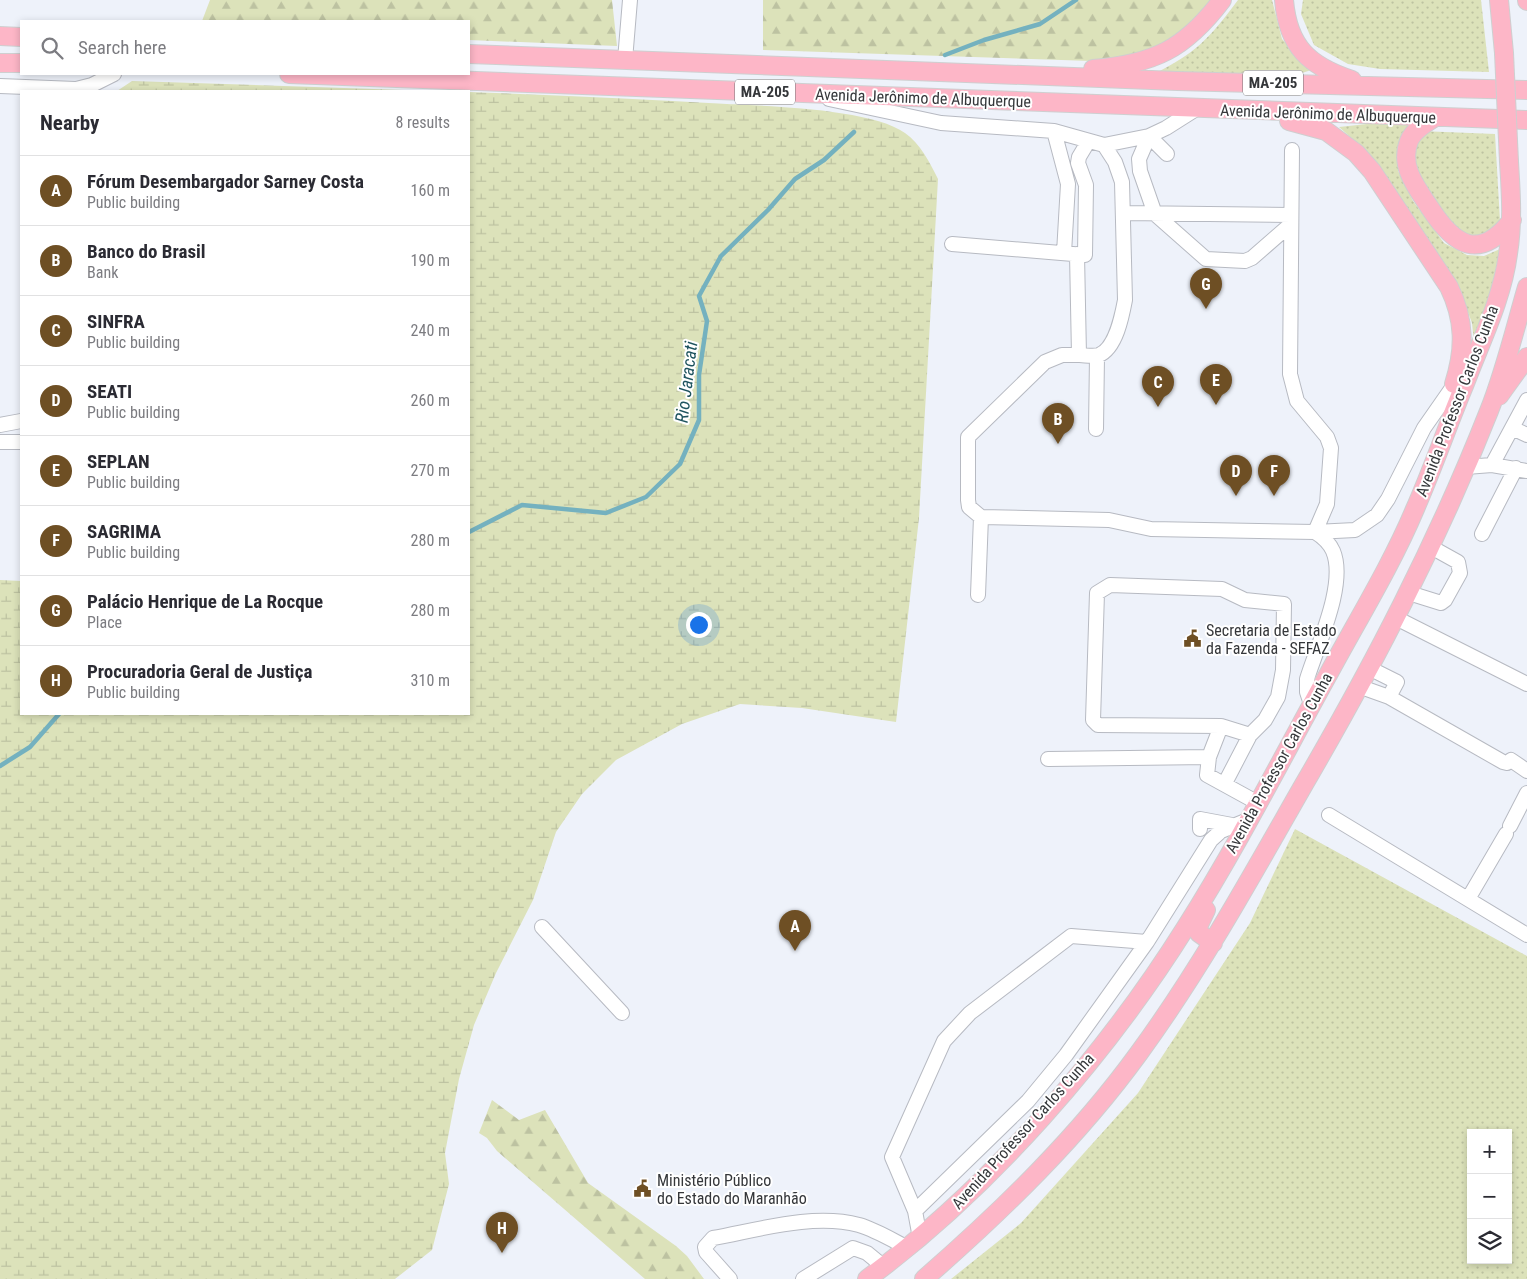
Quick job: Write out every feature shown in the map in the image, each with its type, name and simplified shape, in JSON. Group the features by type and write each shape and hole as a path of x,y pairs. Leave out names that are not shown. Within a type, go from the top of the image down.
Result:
{"main road":[{"path":"1018,76 1125,66 1154,58 1189,36 1222,0"},
{"path":"1284,0 1290,33 1308,58 1333,74 1369,86"},
{"name":"Avenida Professor Carlos Cunha","path":"868,1279 914,1243 994,1168 1062,1093 1112,1032 1168,955 1240,827 1258,803 1388,566 1415,511 1496,303 1508,258 1512,220 1504,53 1499,0"},
{"path":"0,36 20,37"},
{"name":"Avenida Jerônimo de Albuquerque","path":"470,54 1018,76 1527,90"},
{"path":"0,63 20,63"},
{"name":"Avenida Jerônimo de Albuquerque","path":"316,75 1240,111 1527,120"},
{"path":"1240,111 1310,125 1326,131 1356,154 1372,171 1449,287 1457,304 1462,325 1463,344 1434,459"},
{"path":"1434,118 1412,135 1407,150 1407,167 1417,188 1443,228 1460,241 1475,244 1496,237 1512,220"},
{"name":"Avenida Professor Carlos Cunha","path":"924,1279 1004,1208 1079,1125 1139,1053 1213,943 1361,687 1409,593 1431,547 1490,408 1527,287"},
{"path":"1490,408 1527,357"},
{"path":"1213,943 1199,933 1198,924 1236,858 1240,827"},
{"path":"1139,1053 1144,1031 1183,976 1180,964 1168,955"}],"street":[{"path":"625,60 630,0"},
{"path":"0,86 66,90 92,85 112,75"},
{"path":"804,93 869,109 941,122 1054,131 1104,145 1149,136 1166,128 1196,109"},
{"path":"1054,131 1068,184 1075,254 1079,355"},
{"path":"1149,136 1167,154"},
{"path":"1149,136 1139,159 1140,171 1155,214 1206,260 1245,261 1252,258 1291,219"},
{"path":"1075,254 1086,185 1078,163 1079,156 1088,142"},
{"path":"1104,145 1114,162 1122,182 1125,300 1122,314 1110,345 1105,352 1097,356 1062,355 1045,362 968,437 968,500 970,506 981,517 1109,520 1151,529 1315,532 1355,530 1377,515 1388,499 1424,428 1454,385"},
{"path":"1292,150 1289,355 1293,392 1302,410 1327,437 1332,448 1327,504 1315,532"},
{"path":"1124,214 1291,219"},
{"path":"952,244 1075,254"},
{"path":"1096,429 1097,356"},
{"path":"1492,465 1527,400"},
{"path":"0,425 20,421"},
{"path":"1512,428 1527,436"},
{"path":"0,442 20,442"},
{"path":"1466,467 1492,465 1522,469 1482,534"},
{"path":"978,595 981,517"},
{"path":"1311,704 1307,692 1307,679 1332,604 1337,573 1333,550 1327,540 1315,532"},
{"path":"1409,593 1441,603 1445,600 1460,573 1458,562 1431,547"},
{"path":"1225,783 1250,735 1265,720 1278,697 1283,670 1284,604 1245,600 1222,589 1110,585 1097,593 1095,600 1094,723 1098,725 1221,726 1250,735"},
{"path":"1396,618 1527,684"},
{"path":"1371,668 1397,682 1389,697"},
{"path":"1361,687 1389,697 1503,762 1507,763 1511,760 1527,771"},
{"path":"1221,726 1209,757 1207,775 1225,783 1258,803"},
{"path":"1048,759 1209,757"},
{"path":"1468,900 1527,793"},
{"path":"1329,815 1527,935"},
{"path":"1200,824 1240,827"},
{"path":"916,1211 1028,1101 1066,1055 1147,942 1211,840 1240,827"},
{"path":"542,927 622,1013"},
{"path":"730,1279 706,1252 705,1247 713,1238 807,1222 834,1222 858,1225 914,1243 916,1211 892,1157 938,1051 961,1022 1071,936 1147,942"},
{"path":"803,1279 853,1248 867,1252 884,1267"}],"green space":[{"path":"210,0 612,0 617,46 470,40 470,20 202,20"},
{"path":"763,0 1215,0 1179,36 1122,62 763,50"},
{"path":"1238,0 1272,0 1282,39 1311,70 1273,83 1152,75 1201,44 1219,25"},
{"path":"1303,0 1481,0 1489,72 1380,69 1348,64 1314,45 1301,14"},
{"path":"132,81 404,90 118,90"},
{"path":"470,92 768,106 846,114 890,125 905,133 924,154 938,179 919,518 896,722 802,708 740,704 682,724 616,760 582,794 556,832 533,900 496,973 474,1025 459,1079 445,1153 449,1184 432,1250 395,1279 0,1279 0,580 20,581 20,715 470,715"},
{"path":"1376,123 1409,124 1398,146 1398,171 1413,201 1444,243 1467,255 1484,256 1500,249 1489,299 1474,343 1472,323 1463,299 1365,150 1339,127"},
{"path":"1420,131 1495,134 1500,221 1484,236 1465,235 1453,226 1409,159"},
{"path":"1295,829 1527,956 1527,1279 951,1279 1021,1223 1138,1093 1250,923"},
{"path":"492,1100 519,1120 545,1110 588,1183 676,1246 687,1256 704,1279 645,1279 497,1151 487,1138 479,1133"}],"waterway":[{"name":"Rio Jaracati","path":"945,55 984,40 1040,24 1076,0"},
{"name":"Rio Jaracati","path":"470,531 522,505 606,513 646,497 680,464 699,420 699,375 707,321 699,296 721,256 768,210 795,179 824,160 854,132"},
{"name":"Rio Jaracati","path":"0,766 30,747 58,715"}],"place":[{"name":"Palácio Henrique de La Rocque","path":"1206,309"},
{"name":"SEPLAN","path":"1216,405"},
{"name":"SINFRA","path":"1158,407"},
{"name":"Banco do Brasil","path":"1058,444"},
{"name":"SEATI","path":"1236,496"},
{"name":"SAGRIMA","path":"1274,496"},
{"name":"Secretaria de Estado da Fazenda - SEFAZ","path":"1192,639"},
{"name":"Fórum Desembargador Sarney Costa","path":"795,951"},
{"name":"Ministério Público do Estado do Maranhão","path":"643,1189"},
{"name":"Procuradoria Geral de Justiça","path":"502,1253"}]}
